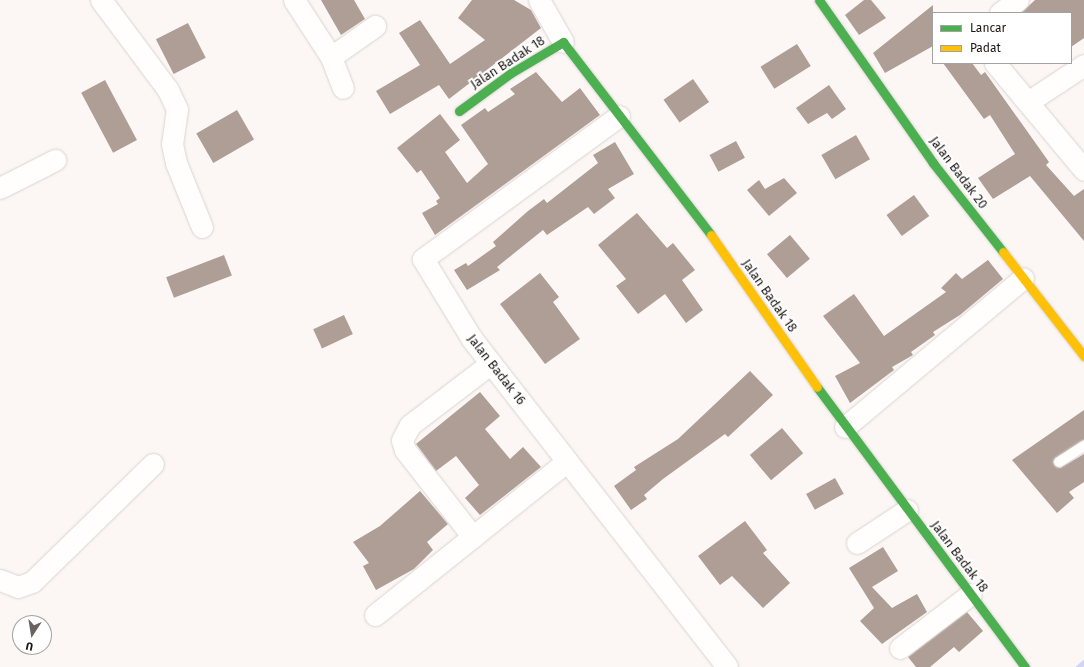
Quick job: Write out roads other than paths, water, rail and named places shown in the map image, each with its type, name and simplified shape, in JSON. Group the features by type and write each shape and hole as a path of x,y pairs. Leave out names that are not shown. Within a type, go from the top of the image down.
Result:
{"street":[{"path":"101,0 168,90 177,110 174,151 202,227"},
{"path":"294,0 331,57 343,88"},
{"path":"539,0 563,42"},
{"name":"Jalan Badak 20","path":"819,0 933,163 1084,356"},
{"path":"1001,12 1018,0"},
{"path":"331,57 375,26"},
{"name":"Jalan Badak 18","path":"459,111 511,73 563,42 619,116 688,202 845,427 1025,667"},
{"path":"996,64 1084,170"},
{"path":"1028,102 1084,65"},
{"name":"Jalan Badak 16","path":"619,116 423,259 448,304 491,363 727,667"},
{"path":"0,188 55,160"},
{"path":"845,427 1023,278"},
{"path":"472,537 405,450 402,440 410,425 491,363"},
{"path":"375,615 567,461"},
{"path":"0,580 18,587 32,582 153,464"},
{"path":"857,543 907,510"},
{"path":"900,648 971,594"}],"lane":[{"path":"1060,462 1084,446"}],"waterway":[{"path":"1078,667 1084,662"}]}
